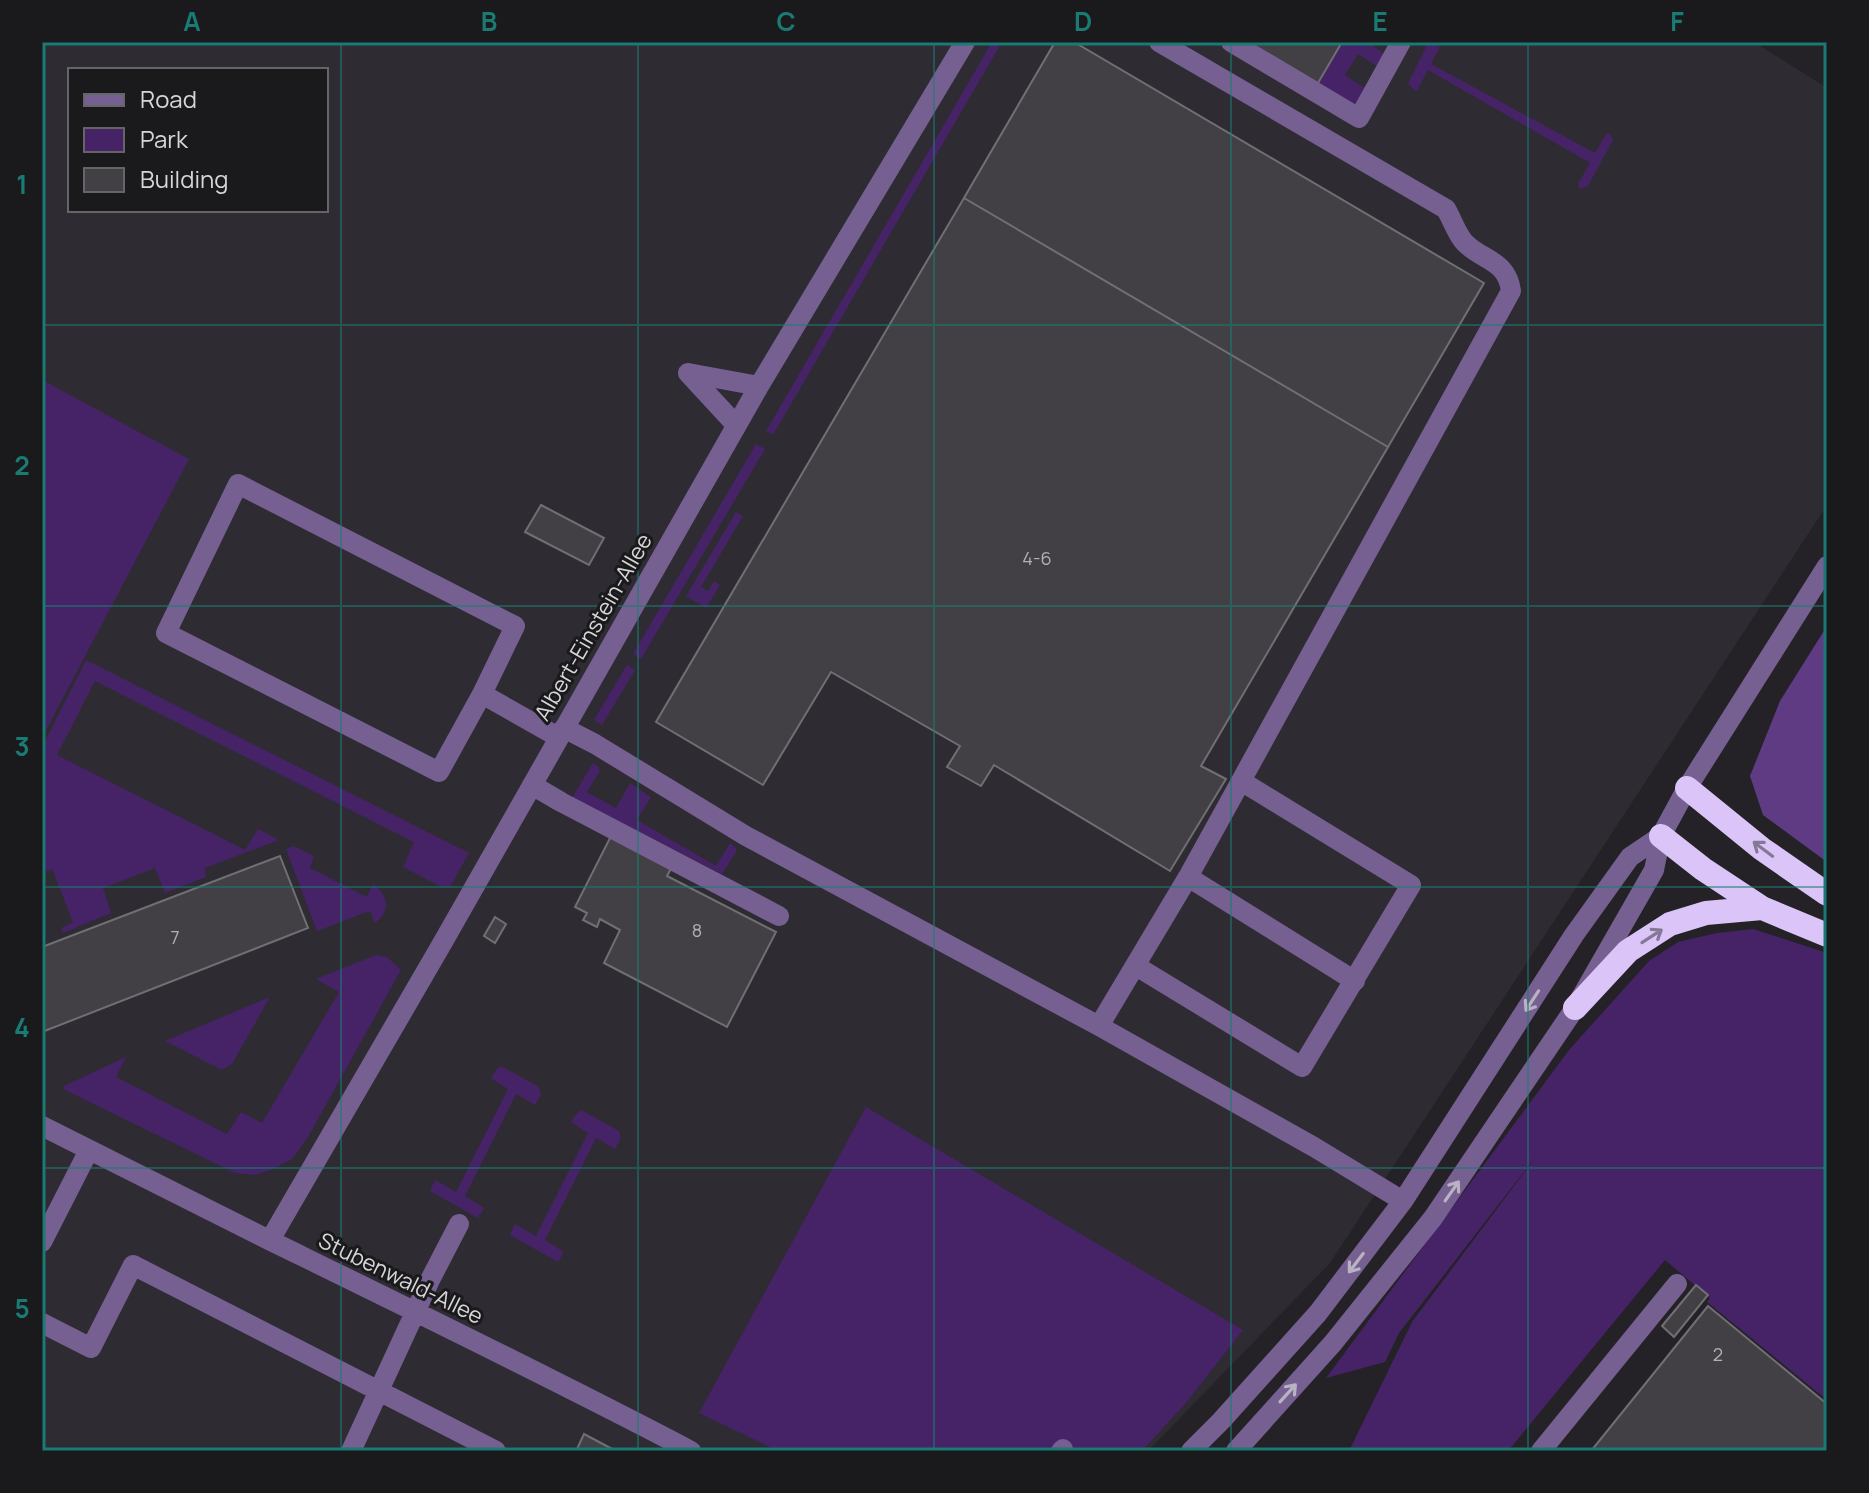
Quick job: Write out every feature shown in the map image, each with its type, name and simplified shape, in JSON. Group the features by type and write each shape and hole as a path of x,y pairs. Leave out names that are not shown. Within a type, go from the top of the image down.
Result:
{"highway":[{"path":"1687,788 1762,849 1827,894"},
{"path":"1661,836 1703,869 1762,908 1827,935"},
{"path":"1575,1008 1628,951 1670,924 1706,913 1762,908"}],"street":[{"name":"Albert-Einstein-Allee","path":"270,1240 736,425 965,42"},
{"path":"1099,1026 1188,877 1511,291 1506,273 1463,242 1446,209 1159,42"},
{"path":"1231,42 1359,118 1401,42"},
{"path":"736,425 688,373 759,386"},
{"path":"238,484 515,626 482,694 439,772 166,633 238,484"},
{"path":"1236,1451 1333,1343 1433,1218 1575,1008 1654,870 1661,836 1687,788 1827,566"},
{"path":"482,694 561,732 595,744 746,836 1099,1026 1403,1201"},
{"path":"1136,966 1302,1067 1411,885 1241,781"},
{"path":"532,785 779,916"},
{"path":"1191,1451 1318,1313 1403,1201 1574,935 1630,857 1661,836"},
{"path":"1188,877 1355,981"},
{"name":"Stubenwald-Allee","path":"42,1126 691,1451"},
{"path":"42,1242 89,1150"},
{"path":"351,1451 459,1224"},
{"path":"42,1323 91,1348 133,1265 496,1451"},
{"path":"1541,1451 1677,1284"}],"shaded area":[{"path":"42,42 1754,42 1827,88 1827,505 1330,1263 1148,1451 42,1451"},
{"path":"1827,626 1827,862 1763,815 1750,776 1780,701"}],"green space":[{"path":"992,42 1002,42 773,435 766,431"},
{"path":"1342,42 1368,42 1385,55 1380,68 1358,54 1345,75 1366,89 1356,105 1318,83"},
{"path":"1433,42 1440,47 1431,64 1595,153 1609,133 1613,140 1588,186 1578,187 1590,163 1428,70 1417,91 1414,90 1408,83 1427,45"},
{"path":"42,380 189,459 42,738"},
{"path":"756,444 765,449 641,659 633,654"},
{"path":"736,512 743,516 701,587 708,591 714,581 720,585 706,608 686,596"},
{"path":"86,660 469,853 450,887 440,886 403,867 414,842 95,681 57,755 245,850 258,829 279,840 205,868 206,877 165,893 155,868 103,888 111,913 63,933 61,928 73,922 52,869 42,873 45,844 42,843 42,747"},
{"path":"627,665 635,670 602,725 594,720"},
{"path":"593,763 600,771 587,792 616,808 630,783 651,797 637,820 716,866 730,843 736,848 722,874 572,798"},
{"path":"293,846 314,856 310,868 367,897 373,884 385,898 384,914 375,923 370,911 317,931 286,849"},
{"path":"1753,929 1827,953 1827,1400 1707,1302 1710,1298 1665,1260 1508,1451 1349,1451 1412,1322 1541,1150 1399,1333 1385,1362 1326,1378 1569,1050 1649,961 1678,942"},
{"path":"376,955 387,957 401,970 308,1137 292,1159 273,1169 255,1175 235,1173 63,1089 126,1057 116,1077 227,1134 241,1112 262,1123 339,992 316,979"},
{"path":"270,997 232,1064 222,1070 165,1041"},
{"path":"501,1066 539,1087 541,1094 535,1105 516,1094 465,1196 484,1208 478,1218 430,1191 435,1180 456,1192 508,1089 491,1078"},
{"path":"866,1107 1243,1330 1185,1404 1142,1451 778,1451 699,1413"},
{"path":"581,1110 619,1131 621,1138 615,1149 596,1138 545,1240 564,1252 558,1262 510,1235 515,1224 536,1236 588,1133 571,1122"}],"building":[{"path":"1055,42 1074,42 1484,283 1388,447 964,198"},
{"path":"1248,42 1342,42 1318,83"},
{"path":"964,198 1388,447 1201,766 1226,779 1170,871 994,765 981,786 947,767 960,746 831,672 763,785 656,722"},
{"path":"541,505 604,538 589,565 525,532"},
{"path":"612,834 673,865 667,876 776,932 727,1027 604,963 620,930 600,919 597,927 583,920 587,913 575,907"},
{"path":"280,856 308,928 42,1032 42,947"},
{"path":"495,917 506,924 495,943 484,936"},
{"path":"1696,1285 1708,1295 1674,1337 1662,1326"},
{"path":"1708,1306 1827,1404 1827,1451 1591,1451"},
{"path":"584,1434 616,1451 577,1449"}]}
